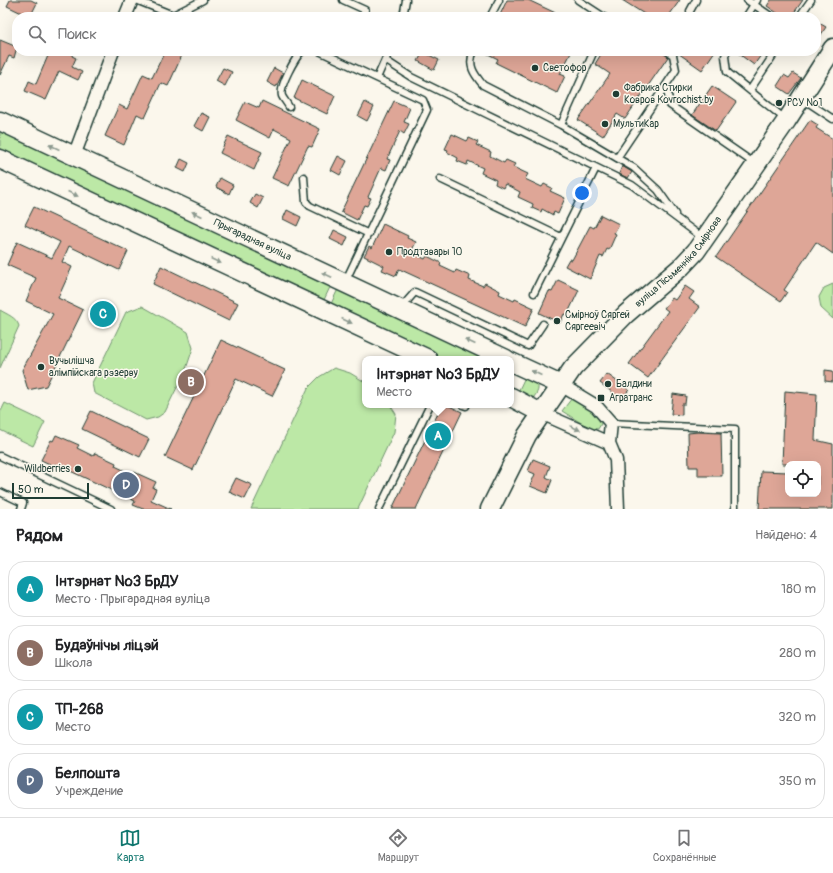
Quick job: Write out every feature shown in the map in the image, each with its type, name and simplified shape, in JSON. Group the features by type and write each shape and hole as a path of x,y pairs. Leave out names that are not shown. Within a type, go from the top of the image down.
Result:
{"street":[{"path":"127,12 132,0"},
{"name":"вуліца Пісьменніка Смірнова","path":"490,509 527,435 573,368 626,314 681,267 704,239 802,98 833,48"},
{"path":"74,156 111,56"},
{"name":"Прыгарадная вуліца","path":"0,122 500,356"},
{"path":"0,159 422,356"},
{"path":"514,363 561,385 596,406 611,423 610,443 616,460 618,509"},
{"path":"514,399 541,413 610,443"}],"lane":[{"path":"136,0 166,12"},
{"path":"179,12 203,0"},
{"path":"343,0 365,10"},
{"path":"404,12 406,0"},
{"path":"493,12 499,0"},
{"path":"578,0 596,12"},
{"path":"690,11 696,0"},
{"path":"747,0 756,2 767,12"},
{"path":"803,12 811,0"},
{"path":"749,12 756,2"},
{"path":"289,107 282,95 282,87 298,56"},
{"path":"330,56 423,100 427,110 345,283"},
{"path":"377,78 388,56"},
{"path":"472,56 470,59 474,74 483,85 561,125 634,168 658,190 679,219"},
{"path":"561,125 592,56"},
{"path":"617,158 676,70 673,56"},
{"path":"725,56 727,72 787,120"},
{"path":"750,90 773,56"},
{"path":"386,60 411,77 632,185 704,239"},
{"path":"666,85 670,105 756,165"},
{"path":"802,98 833,119"},
{"path":"534,293 596,168"},
{"path":"304,177 306,202 310,206 369,234"},
{"path":"440,179 561,237"},
{"path":"400,309 415,292 528,346 543,324"},
{"path":"379,509 429,408"},
{"path":"611,423 735,429 735,509"},
{"path":"0,456 111,509"},
{"path":"0,492 23,503 21,509"}],"green space":[{"path":"0,129 331,285 323,302 0,152"},
{"path":"833,284 833,319 821,308 819,297 824,288"},
{"path":"339,287 487,356 435,356 330,306"},
{"path":"142,306 188,332 193,348 186,369 165,412 158,417 146,420 94,393 92,383 126,312"},
{"path":"0,310 14,318 19,326 0,368"},
{"path":"334,368 350,373 362,380 362,408 392,408 396,414 394,432 358,509 251,509 308,388 319,377"},
{"path":"526,375 536,382 538,387 538,391 533,398 517,394"},
{"path":"572,398 595,413 601,424 598,429 589,428 562,411"},
{"path":"5,403 45,422 33,446 0,430 0,413"}],"building":[{"path":"10,0 31,0 37,3 32,12 20,12 7,6"},
{"path":"507,0 528,0 553,12 501,12"},
{"path":"622,0 680,0 672,12 641,12"},
{"path":"771,0 803,0 795,12 776,12 767,6"},
{"path":"821,24 826,27 821,34"},
{"path":"0,40 12,45 12,56 15,56 14,58 9,56 0,75"},
{"path":"48,56 72,56 76,58 72,67 82,72 78,80 59,71 46,100 25,91 29,81 36,84"},
{"path":"163,56 182,56 168,86 161,83 145,118 137,114 124,145 105,136 119,105 127,109 143,74 152,78"},
{"path":"421,56 431,56 439,60 434,70 418,61"},
{"name":"Светофор","path":"492,56 569,56 560,74 565,76 557,93 496,63 498,59"},
{"name":"Фабрика Стирки Ковров Kovrochist.by","path":"600,56 668,57 625,119 617,114 603,136 578,120 610,74 595,64"},
{"path":"682,56 712,56 702,70"},
{"path":"742,56 760,56 754,65"},
{"path":"223,68 232,72 225,86 216,81"},
{"path":"274,68 283,73 276,87 267,82"},
{"path":"793,73 801,78 789,94 777,86 784,75 789,78"},
{"path":"302,80 335,96 327,114 294,98"},
{"path":"712,86 736,102 716,131 692,115"},
{"path":"262,101 320,129 312,147 308,146 289,186 272,178 291,138 274,129 270,138 236,120 245,102 259,108"},
{"path":"394,101 410,108 404,122 409,124 404,134 400,131 387,159 390,160 386,170 381,168 368,197 371,198 367,206 364,205 357,220 341,212"},
{"path":"365,102 374,107 367,121 358,116"},
{"path":"201,113 210,117 203,131 194,126"},
{"path":"810,120 818,125 816,128 833,139 833,254 816,242 784,290 787,292 781,301 716,257"},
{"path":"452,134 467,141 469,138 478,142 476,145 491,152 490,156 504,163 506,160 515,164 513,167 528,174 525,179 542,187 544,184 552,188 550,191 565,198 558,214 554,212 553,215 542,209 541,212 532,208 533,204 518,197 520,192 505,184 503,188 495,184 496,180 481,173 483,168 468,161 467,165 457,161 458,158 447,152 448,150 445,149"},
{"path":"228,136 262,152 254,170 220,153"},
{"path":"338,156 347,161 340,175 331,170"},
{"path":"181,159 189,163 185,172 177,168"},
{"path":"622,166 632,172 628,178 619,174"},
{"path":"220,178 233,185 229,194 216,187"},
{"path":"255,194 263,198 258,208 250,203"},
{"path":"34,207 128,251 119,270 69,246 62,262 72,267 58,298 83,310 46,386 28,390 22,370 53,314 26,301 36,278 7,265 17,242 52,258 60,242 25,225"},
{"path":"287,210 301,217 297,226 283,219"},
{"path":"601,215 619,224 614,233 616,234 609,250 607,249 603,257 600,256 590,279 565,266 569,259 572,260 590,226 594,228"},
{"path":"383,224 408,236 407,238 416,242 411,252 425,259 427,256 441,263 440,266 455,273 456,270 470,276 469,280 483,286 485,283 500,291 499,294 514,301 515,299 534,308 525,327 399,269 396,276 382,270 384,266 364,256 369,246 372,248"},
{"path":"334,230 348,237 344,246 330,239"},
{"path":"161,266 238,303 229,321 153,284"},
{"path":"558,280 579,290 567,315 564,314 560,323 539,313 549,291 552,292"},
{"path":"685,286 694,292 689,299 700,307 648,378 629,364 668,311 664,308 672,298 675,300"},
{"path":"221,340 285,370 272,396 236,379 193,470 165,457"},
{"path":"825,370 833,371 833,382 825,381"},
{"path":"607,374 629,390 621,399 600,383"},
{"path":"785,391 817,394 815,440 833,444 833,509 759,509 761,471 785,472 785,497 821,497 821,461 785,461 785,464 782,464"},
{"path":"673,394 686,396 685,404 682,404 682,415 671,414"},
{"path":"441,408 453,408 462,412 416,509 392,509"},
{"path":"91,411 149,439 140,457 82,429"},
{"path":"688,433 721,433 722,476 698,476 698,467 689,467"},
{"path":"56,435 79,445 77,448 93,456 95,453 116,463 115,466 132,474 134,472 156,482 153,488 156,489 151,500 171,509 143,509 133,505 135,501 55,464 54,466 41,460 51,440 53,441"},
{"path":"533,459 550,466 546,477 552,480 547,493 530,486 535,474 528,471"},
{"path":"236,478 252,485 245,499 229,492"}],"place":[{"name":"Светофор","path":"535,68"},
{"name":"Фабрика Стирки Ковров Kovrochist.by","path":"616,94"},
{"name":"РСУ №1","path":"779,103"},
{"name":"МультиКар","path":"605,124"},
{"name":"Продтавары 10","path":"389,252"},
{"name":"ТП-268","path":"103,314"},
{"name":"Смірноў Сяргей Сяргеевіч","path":"557,321"},
{"name":"Вучылішча алімпійскага рэзерву","path":"41,367"},
{"name":"Будаўнічы ліцэй","path":"191,382"},
{"name":"Балдини","path":"608,384"},
{"name":"Агратранс","path":"601,398"},
{"name":"Інтэрнат №3 БрДУ","path":"438,436"},
{"name":"Wildberries","path":"78,469"},
{"name":"Белпошта","path":"126,485"}]}
